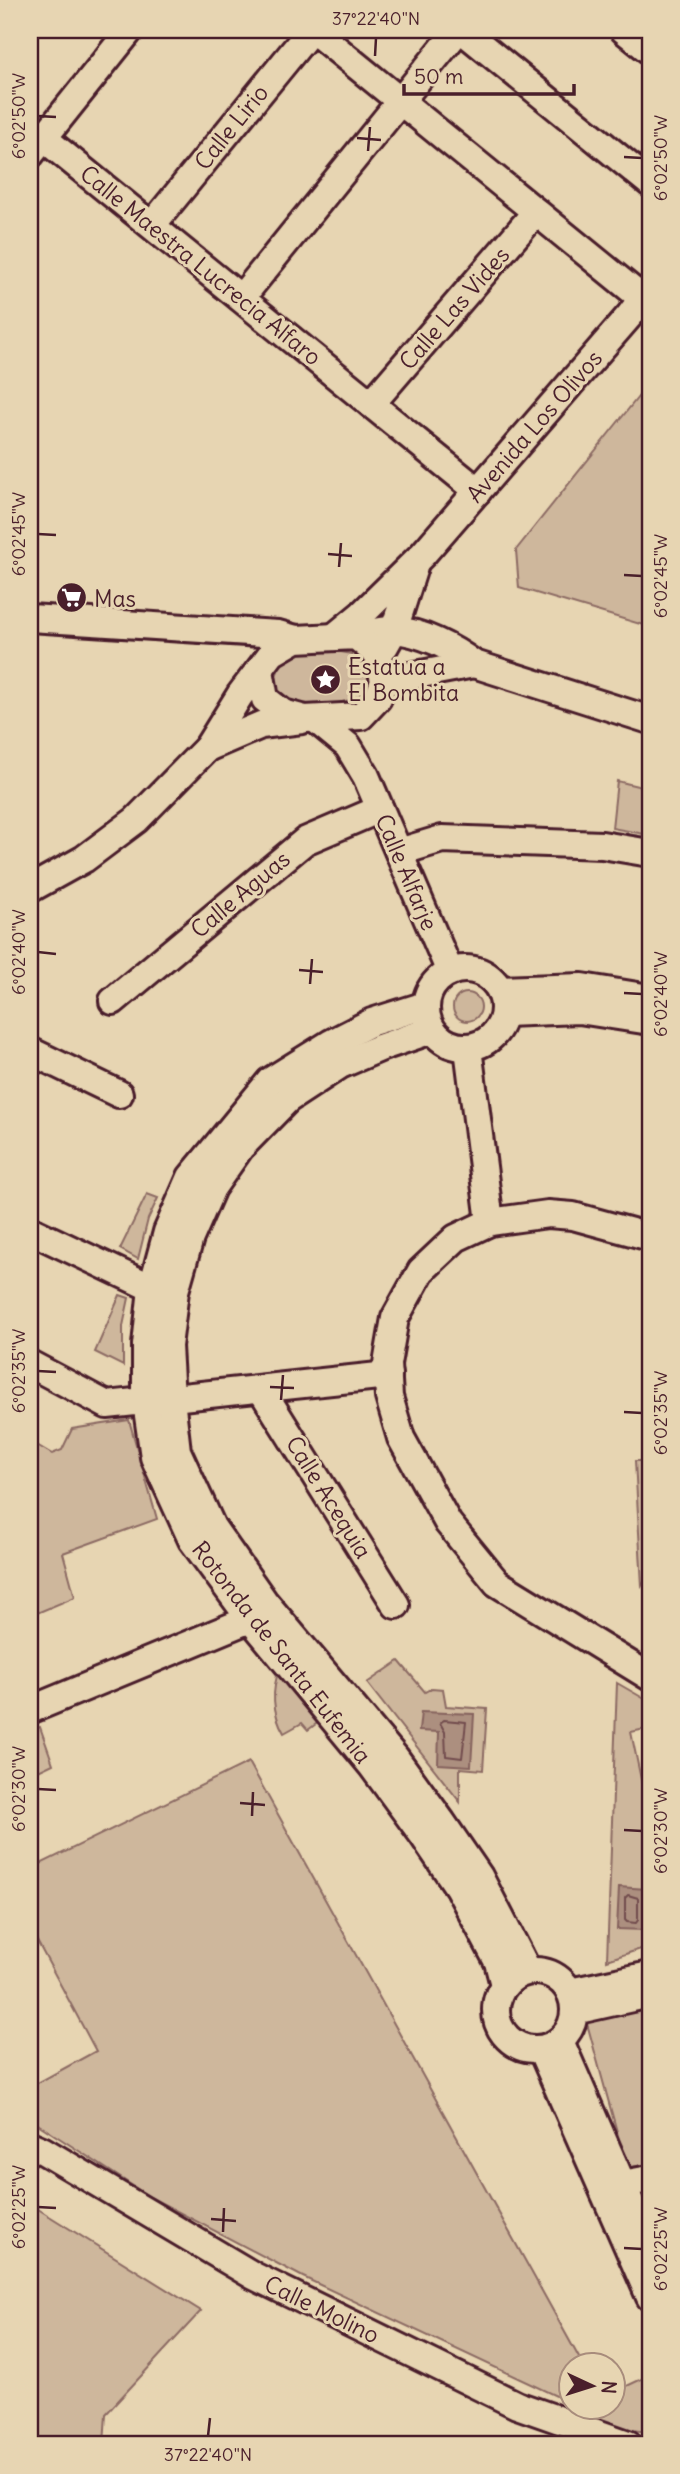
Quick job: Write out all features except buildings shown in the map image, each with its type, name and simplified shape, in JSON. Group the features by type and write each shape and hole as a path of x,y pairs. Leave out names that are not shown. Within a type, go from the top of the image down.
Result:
{"street":[{"path":"34,139 130,30"},
{"path":"312,30 536,212 647,294"},
{"name":"Calle Lirio","path":"152,225 312,30"},
{"path":"241,298 460,30 650,183"},
{"path":"624,30 650,51"},
{"name":"Calle Maestra Lucrecia Alfaro","path":"34,139 152,225 478,491"},
{"name":"Calle Las Vides","path":"371,404 536,212"},
{"name":"Avenida Los Olivos","path":"345,636 362,614 415,562 478,491 647,294"},
{"name":"Avenida Los Olivos","path":"382,669 415,562"},
{"path":"30,618 278,634 296,639 394,630 456,650 474,664 650,720"},
{"path":"345,636 382,669 474,664"},
{"path":"30,889 84,859 136,820 207,748 240,695 272,653 296,639"},
{"path":"207,748 261,725 361,716 378,698 382,669"},
{"path":"260,670 265,699 283,713 310,719"},
{"name":"Calle Alfarje","path":"361,716 364,773"},
{"name":"Calle Alfarje","path":"310,719 348,746 364,773 450,972"},
{"name":"Calle Aguas","path":"113,1001 304,841 380,810"},
{"path":"398,852 442,839 602,845 650,853"},
{"path":"473,969 493,980 502,1002 500,1026 492,1037 481,1045 468,1048 448,1044 429,1018 433,985 450,972 473,969"},
{"path":"502,1002 582,986 650,998"},
{"path":"502,1002 650,1021"},
{"name":"Rotonda de Santa Eufemia","path":"429,1018 372,1022 331,1043 270,1081 191,1177 167,1232 152,1288 146,1345 158,1400 177,1451 212,1527 264,1601 394,1757 442,1822 479,1876 528,1971"},
{"name":"Rotonda de Santa Eufemia","path":"429,1018 382,1047 340,1065 288,1099 240,1148 212,1188 190,1238 175,1292 158,1400 154,1457 192,1540 250,1619 372,1766 458,1887 498,1962 504,1985 495,2003 501,2024 510,2041 532,2050 550,2045"},
{"path":"468,1048 490,1222"},
{"path":"30,1051 119,1094"},
{"path":"650,1237 573,1216 529,1215 490,1222 456,1238 421,1271 395,1318 387,1364 389,1396 401,1438 448,1523 496,1583 650,1677"},
{"path":"30,1230 152,1288"},
{"path":"30,1364 107,1405 388,1375"},
{"name":"Calle Acequia","path":"261,1389 396,1605"},
{"path":"30,1710 250,1619"},
{"path":"504,1985 512,1977 537,1970 563,1982 572,2001 573,2020 550,2045"},
{"path":"572,2001 650,1975"},
{"path":"572,2001 650,1994"},
{"path":"550,2045 622,2184 650,2248"},
{"path":"550,2045 650,2297"},
{"name":"Calle Molino","path":"30,2145 254,2276 517,2405 628,2444"},
{"path":"622,2184 650,2179"}],"shaded area":[{"path":"650,382 650,627 519,588 516,550"},
{"path":"336,651 357,655 368,668 370,680 366,690 358,696 332,704 305,705 293,702 277,690 276,676 282,661 300,653"},
{"path":"617,781 650,789 650,835 612,828"},
{"path":"467,993 477,997 481,1007 477,1017 467,1021 457,1017 453,1007 457,997"},
{"path":"147,1194 158,1198 148,1219 138,1259 120,1249"},
{"path":"120,1295 129,1298 123,1326 123,1366 95,1352"},
{"path":"129,1420 157,1519 63,1553 75,1597 30,1616 30,1441 52,1454 62,1450 72,1429"},
{"path":"635,1461 650,1461 650,1573 642,1586"},
{"path":"399,1661 425,1692 432,1688 443,1689 446,1706 487,1709 483,1770 460,1768 460,1802 367,1683"},
{"path":"280,1667 320,1721 308,1730 302,1723 284,1733 280,1725 274,1701"},
{"path":"617,1683 650,1702 650,1728 631,1732 650,1822 650,1946 607,1960"},
{"path":"40,1727 53,1764 30,1775 30,1730"},
{"path":"249,1762 576,2352 558,2352 558,2397 303,2277 150,2197 30,2119 30,2087 96,2051 30,1928 30,1869"},
{"path":"650,2008 650,2164 627,2168 586,2020"},
{"path":"30,2204 201,2311 106,2414 104,2444 30,2444"},
{"path":"650,2375 650,2432 621,2429 606,2422 628,2422 628,2385"}],"water":[{"path":"421,1712 474,1714 471,1766 438,1764 439,1732 419,1731"},
{"path":"619,1887 646,1889 645,1930 617,1929"}],"place":[{"name":"Mas","path":"71,598"},
{"name":"Estatua a El Bombita","path":"325,679"}]}
